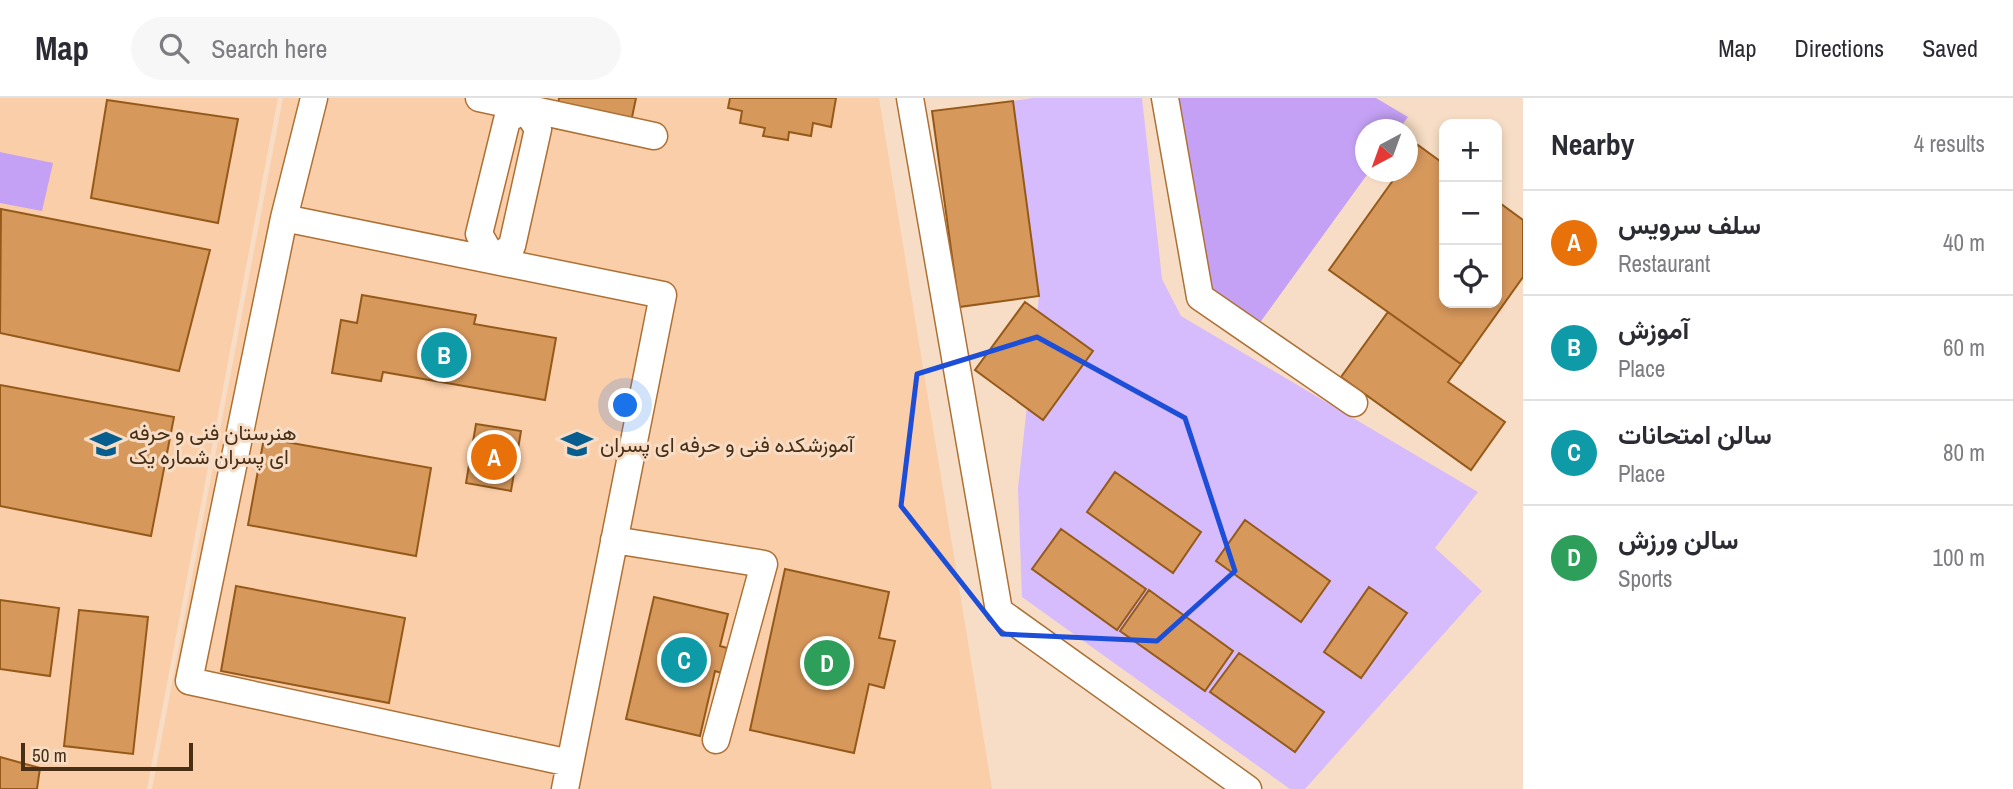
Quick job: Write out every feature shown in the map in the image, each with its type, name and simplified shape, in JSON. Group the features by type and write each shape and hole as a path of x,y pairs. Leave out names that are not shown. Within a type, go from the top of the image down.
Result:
{"lane":[{"path":"314,98 284,218 189,681 570,763"},
{"path":"480,98 653,136"},
{"path":"910,98 999,611 1248,789"},
{"path":"1165,98 1200,297 1354,403"},
{"path":"494,260 479,234 507,120 525,109"},
{"path":"284,218 663,295 565,789"},
{"path":"614,540 764,564 716,740"}],"highlighted area":[{"path":"1037,337 1185,418 1235,571 1157,641 1002,634 901,506 917,374"}],"shaded area":[{"name":"هنرستان فنی و حرفه ای پسران شماره یک","path":"0,98 278,98 147,789 0,789"},
{"name":"آموزشکده فنی و حرفه ای پسران","path":"283,98 879,98 992,789 152,789"},
{"path":"1033,98 1142,98 1162,279 1181,316 1478,492 1435,548 1482,591 1305,789 1290,789 1022,597 1018,488 1039,296 1013,101"},
{"path":"1174,98 1376,98 1408,117 1355,119 1355,182 1362,182 1256,328 1208,292"},
{"path":"0,152 53,163 42,211 0,203"}],"building":[{"path":"559,98 636,98 631,122 558,106"},
{"path":"730,98 836,98 831,127 813,123 811,136 789,132 788,140 763,136 765,128 740,123 742,111 728,108"},
{"path":"107,100 238,119 218,223 91,198"},
{"path":"1013,101 1039,296 959,307 932,111"},
{"path":"1418,145 1439,160 1439,308 1501,308 1461,364 1329,270 1392,182 1418,182"},
{"path":"1502,205 1523,220 1523,277 1502,306"},
{"path":"1,209 210,250 179,371 0,333"},
{"path":"362,295 476,315 474,324 556,338 545,400 383,372 381,381 332,373 341,320 357,323"},
{"path":"1025,302 1093,351 1043,420 975,370"},
{"path":"1388,312 1461,364 1448,382 1505,422 1471,470 1341,377"},
{"path":"0,385 174,417 151,536 0,506"},
{"path":"476,424 521,431 511,491 466,483"},
{"path":"264,438 431,468 416,556 248,525"},
{"path":"1115,472 1201,532 1173,573 1087,512"},
{"path":"1245,520 1330,581 1301,622 1216,561"},
{"path":"1061,529 1146,589 1117,630 1032,569"},
{"path":"785,569 889,592 879,638 895,641 884,688 869,684 854,753 750,730"},
{"path":"236,586 405,618 389,703 221,671"},
{"path":"1369,587 1407,613 1361,678 1324,652"},
{"path":"1149,590 1233,651 1205,691 1120,631"},
{"path":"654,597 728,614 720,646 731,649 725,674 715,671 700,736 626,719"},
{"path":"0,600 59,608 50,676 0,669"},
{"path":"79,610 148,617 133,754 64,746"},
{"path":"1239,653 1324,712 1295,752 1210,692"},
{"path":"0,757 40,768 37,789 0,789"}],"place":[{"name":"آموزش","path":"444,355"},
{"name":"هنرستان فنی و حرفه ای پسران شماره یک","path":"106,444"},
{"name":"آموزشکده فنی و حرفه ای پسران","path":"577,444"},
{"name":"سلف سرویس","path":"494,457"},
{"name":"سالن امتحانات","path":"684,660"},
{"name":"سالن ورزش","path":"827,663"}]}
